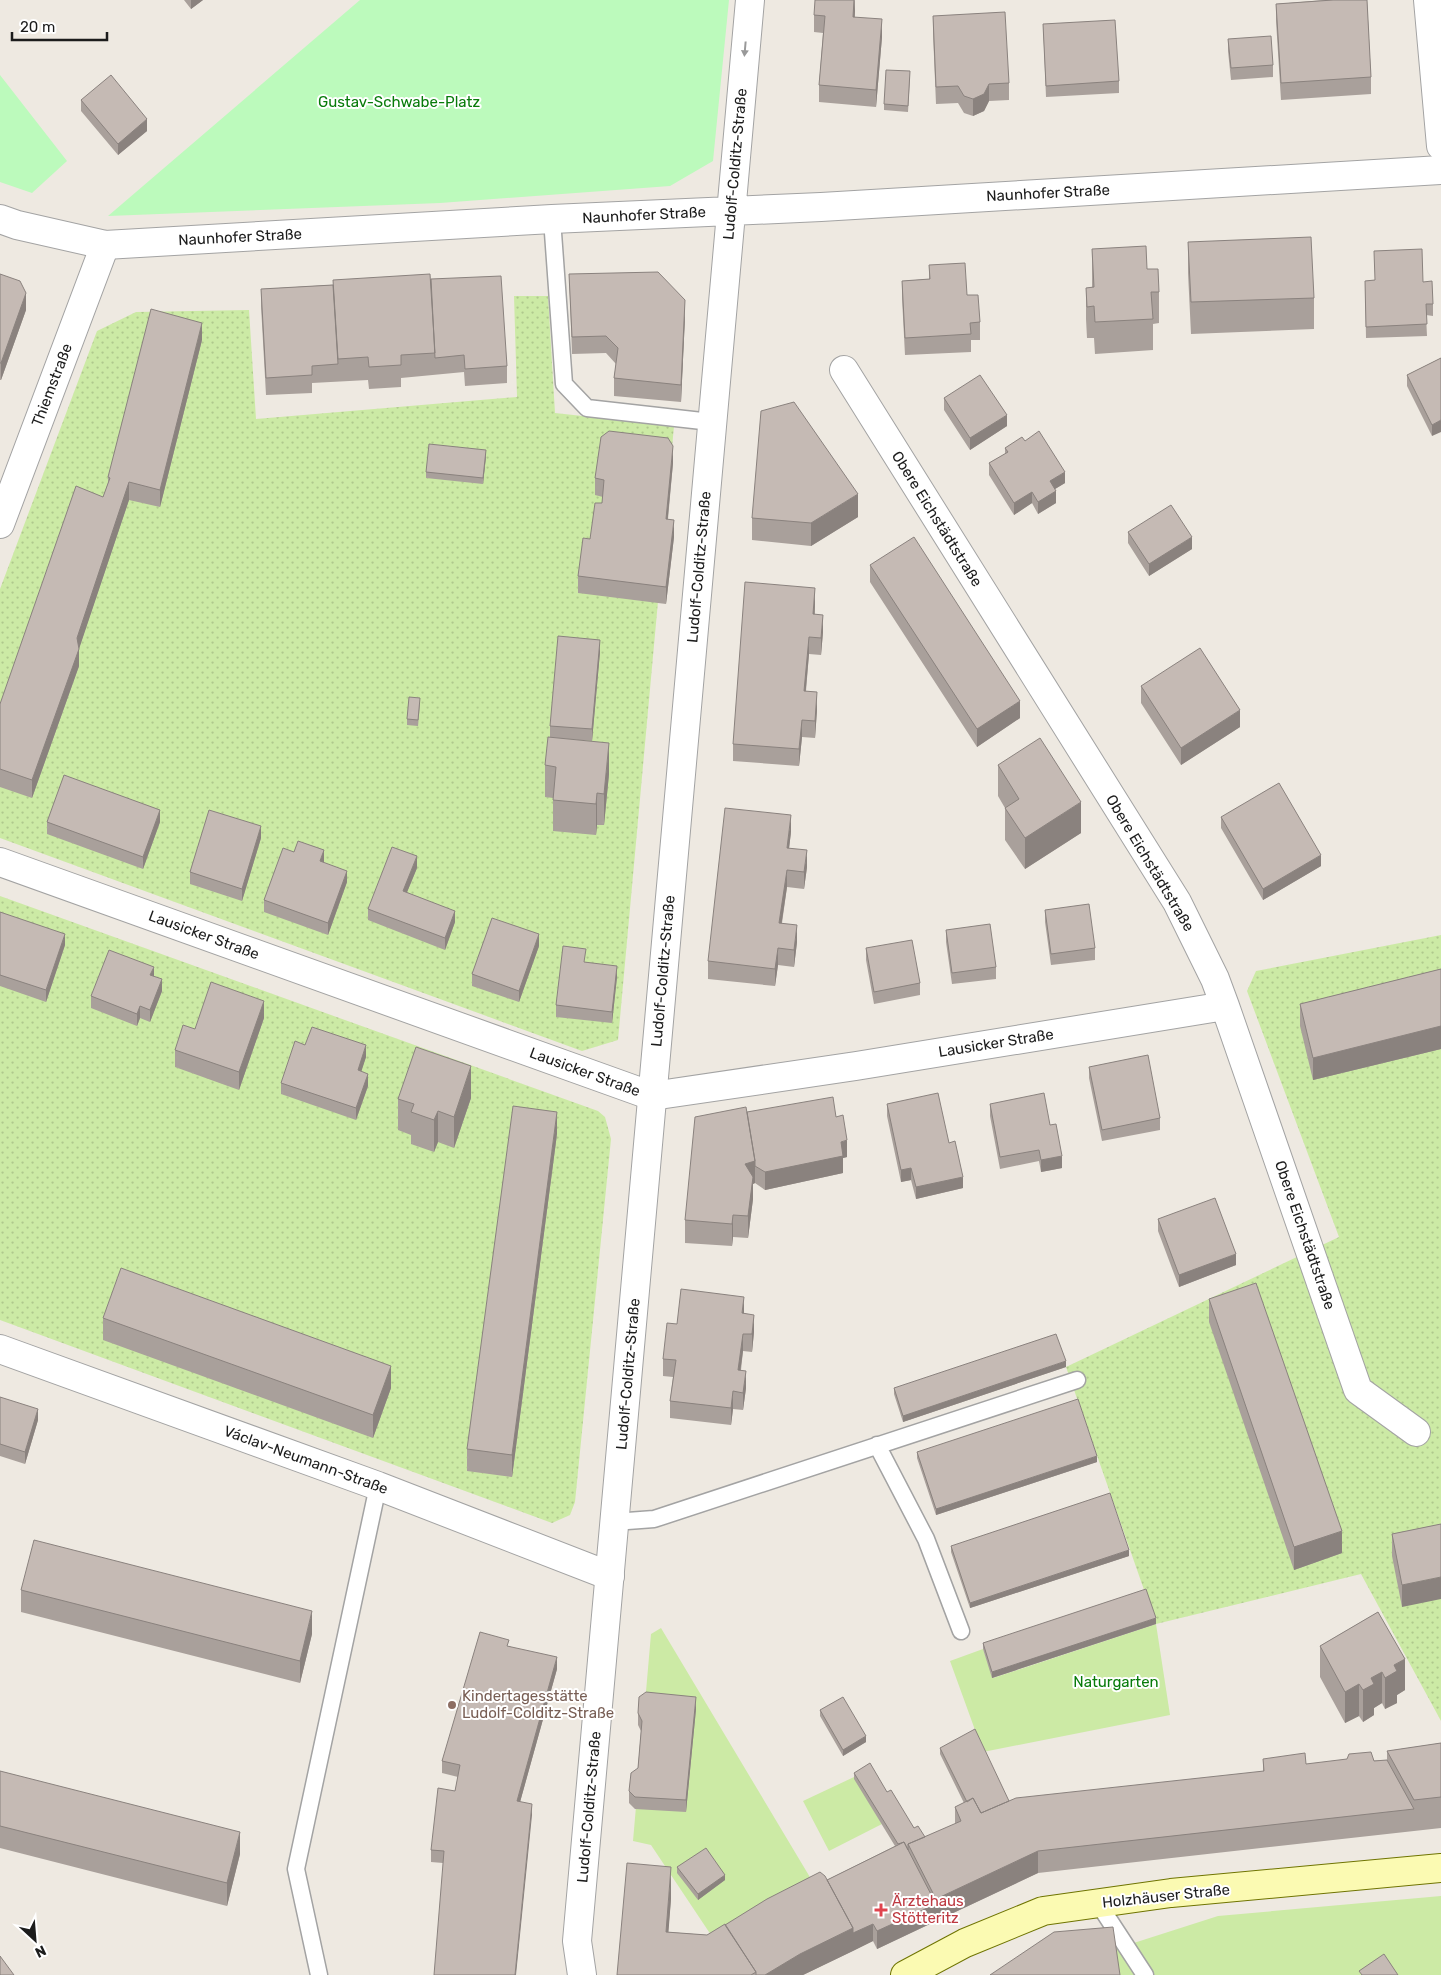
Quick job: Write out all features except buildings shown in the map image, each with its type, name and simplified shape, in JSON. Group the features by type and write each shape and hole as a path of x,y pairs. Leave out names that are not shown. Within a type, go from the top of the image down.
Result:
{"main road":[{"name":"Holzhäuser Straße","path":"905,1975 964,1943 1043,1911 1171,1893 1441,1868"}],"street":[{"name":"Ludolf-Colditz-Straße","path":"582,1975 577,1941 750,0"},
{"path":"1428,0 1441,146"},
{"name":"Naunhofer Straße","path":"0,219 17,225 105,245 1441,170"},
{"name":"Thiemstraße","path":"0,524 105,245"},
{"name":"Obere Eichstädtstraße","path":"844,370 1177,902 1215,979 1358,1390 1416,1432"},
{"name":"Lausicker Straße","path":"0,862 652,1096 856,1066 1225,1006"},
{"name":"Václav-Neumann-Straße","path":"0,1349 378,1486 610,1576"},
{"name":"Ludolf-Colditz-Straße","path":"562,1975 564,1966 577,1941"}],"lane":[{"path":"552,219 564,384 587,408 711,422"},
{"path":"614,1522 654,1519 1077,1380"},
{"path":"877,1445 926,1539 961,1632"},
{"path":"319,1975 296,1869 378,1486"},
{"path":"1098,1903 1145,1975"}],"green space":[{"name":"Gustav-Schwabe-Platz","path":"360,0 729,0 713,161 670,186 440,203 108,216"},
{"path":"0,75 67,161 32,193 0,182"},
{"path":"514,296 548,296 555,413 674,426 618,1040 582,1051 0,838 0,589 97,331 136,312 249,310 256,419 517,397"},
{"path":"0,896 598,1111 605,1117 611,1139 575,1502 570,1515 552,1523 0,1320"},
{"path":"1441,935 1441,1721 1361,1574 1156,1624 1066,1367 1339,1237 1247,991 1256,971"},
{"name":"Naturgarten","path":"1156,1624 1170,1715 983,1752 950,1661 983,1649 993,1678"},
{"path":"661,1628 820,1894 721,1950 651,1845 633,1841 651,1634"},
{"path":"854,1777 882,1824 829,1851 803,1801"},
{"path":"1441,1896 1441,1975 1119,1975 1115,1949 1218,1916"}],"place":[{"name":"Kindertagesstätte Ludolf-Colditz-Straße","path":"452,1705"},
{"name":"Ärztehaus Stötteritz","path":"881,1910"}]}
